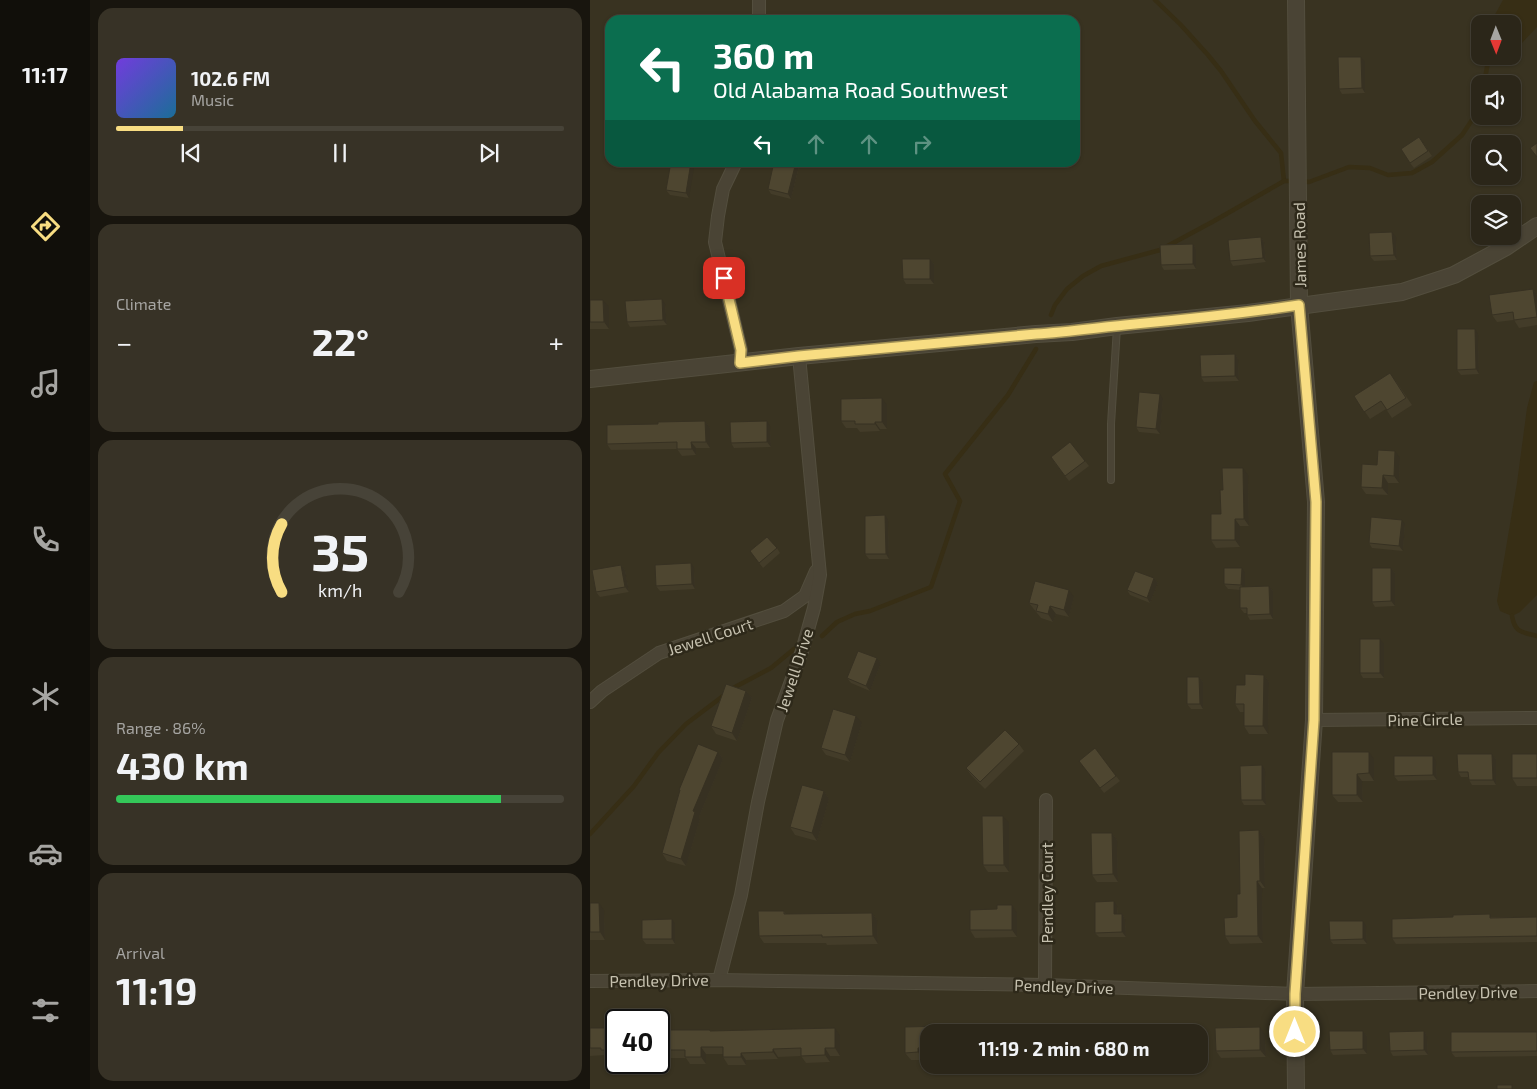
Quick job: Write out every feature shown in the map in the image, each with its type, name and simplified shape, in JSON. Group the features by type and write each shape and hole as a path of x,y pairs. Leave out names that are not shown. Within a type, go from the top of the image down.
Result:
{"street":[{"path":"759,15 760,0"},
{"name":"James Road","path":"1296,0 1299,305 1316,502 1314,720 1295,994 1296,1089"},
{"path":"734,167 723,189 715,242 741,350 740,363"},
{"path":"590,379 799,356 1072,332 1248,313 1402,292 1454,276 1506,247 1537,226"},
{"name":"Jewell Drive","path":"719,980 741,895 758,802 778,720 802,651 814,608 820,575 799,356"},
{"name":"Jewell Court","path":"590,702 602,691 660,653 784,612 805,596 818,564"},
{"name":"Pine Circle","path":"1314,720 1537,718"},
{"name":"Pendley Court","path":"1045,985 1046,800"},
{"name":"Pendley Drive","path":"590,981 719,980 1045,985 1295,994 1537,991"}],"lane":[{"path":"1111,480 1111,424 1118,326"}],"shaded area":[{"path":"1503,0 1537,0 1537,27 1522,43 1521,15 1495,15"},
{"path":"1537,381 1537,595 1520,612 1512,616 1500,611 1497,601 1517,483 1527,408 1534,382"}],"building":[{"path":"1338,57 1361,57 1362,88 1339,89"},
{"path":"1419,137 1428,151 1410,163 1401,149"},
{"path":"1537,143 1537,157 1530,148"},
{"path":"670,167 690,167 686,193 666,190"},
{"path":"773,167 795,167 788,194 768,189"},
{"path":"1392,232 1394,255 1370,256 1369,233"},
{"path":"1261,237 1263,258 1230,261 1228,240"},
{"path":"1193,244 1193,264 1161,265 1160,245"},
{"path":"902,259 930,259 930,279 903,279"},
{"path":"1533,289 1537,317 1514,320 1513,312 1492,315 1489,295"},
{"path":"662,299 663,320 627,322 625,301"},
{"path":"590,300 603,300 604,322 590,322"},
{"path":"1457,329 1475,329 1476,369 1457,370"},
{"path":"1235,354 1235,376 1201,377 1200,355"},
{"path":"1390,373 1406,398 1387,410 1381,401 1364,412 1354,396"},
{"path":"1139,392 1160,394 1156,429 1136,427"},
{"path":"882,398 882,422 855,424 855,421 841,421 841,399"},
{"path":"705,421 706,442 691,442 692,449 677,449 677,442 607,444 607,425"},
{"path":"767,421 767,442 731,443 730,422"},
{"path":"1070,442 1085,461 1065,476 1051,457"},
{"path":"1378,450 1395,451 1394,476 1383,475 1382,488 1361,487 1362,464 1377,465"},
{"path":"1222,468 1243,468 1244,519 1235,519 1235,540 1211,540 1211,514 1221,514 1220,490 1223,490"},
{"path":"885,515 886,554 865,554 865,516"},
{"path":"1371,517 1402,520 1399,546 1369,543"},
{"path":"767,537 777,548 759,563 750,551"},
{"path":"691,563 692,584 656,586 655,565"},
{"path":"621,565 625,587 596,592 592,570"},
{"path":"1224,568 1242,568 1241,585 1224,584"},
{"path":"1372,568 1391,568 1391,601 1372,602"},
{"path":"1135,571 1154,578 1147,598 1127,590"},
{"path":"1035,581 1069,590 1064,610 1050,606 1048,614 1036,611 1038,605 1029,603"},
{"path":"1269,586 1270,614 1247,615 1247,608 1240,608 1240,587"},
{"path":"1360,639 1380,639 1380,673 1360,673"},
{"path":"858,651 877,658 866,686 847,678"},
{"path":"1245,674 1264,675 1263,726 1244,726 1244,704 1235,704 1236,685 1245,685"},
{"path":"1187,677 1199,677 1200,704 1187,704"},
{"path":"726,684 746,691 732,733 711,726"},
{"path":"833,709 856,716 845,755 821,748"},
{"path":"1005,730 1019,744 980,782 966,768"},
{"path":"698,744 718,752 693,811 695,812 681,859 662,853 679,790"},
{"path":"1095,748 1116,776 1100,788 1079,761"},
{"path":"1332,752 1369,752 1369,773 1357,774 1357,795 1332,795"},
{"path":"1457,754 1492,754 1493,780 1469,780 1468,772 1458,772"},
{"path":"1512,754 1537,754 1537,778 1512,778"},
{"path":"1394,756 1433,756 1433,775 1394,776"},
{"path":"1262,765 1262,800 1241,800 1240,766"},
{"path":"802,785 824,791 812,833 790,827"},
{"path":"982,816 1003,816 1004,865 983,865"},
{"path":"1259,830 1260,881 1257,881 1258,936 1225,936 1224,918 1237,917 1237,894 1240,894 1239,831"},
{"path":"1091,833 1112,833 1113,874 1092,875"},
{"path":"1114,901 1114,914 1122,914 1122,932 1095,933 1095,902"},
{"path":"590,903 599,903 600,932 590,932"},
{"path":"997,905 1012,905 1012,930 970,930 970,910 997,909"},
{"path":"758,911 784,911 784,914 872,913 873,936 759,936"},
{"path":"1490,914 1490,918 1537,917 1537,936 1392,938 1392,919"},
{"path":"672,919 672,939 642,939 642,920"},
{"path":"1329,921 1363,921 1363,939 1330,940"},
{"path":"1119,1023 1119,1024 1082,1024"},
{"path":"905,1027 920,1027 920,1048 918,1048 918,1052 905,1053"},
{"path":"1260,1027 1260,1050 1216,1051 1215,1028"},
{"path":"590,1028 605,1028 605,1050 590,1048"},
{"path":"835,1028 835,1048 825,1048 825,1055 801,1056 801,1048 773,1049 773,1052 741,1053 741,1057 723,1057 723,1047 701,1047 701,1057 685,1057 685,1050 670,1050 670,1030"},
{"path":"1329,1031 1363,1031 1363,1049 1330,1050"},
{"path":"1424,1031 1424,1050 1390,1051 1389,1032"},
{"path":"1451,1032 1537,1032 1537,1051 1451,1052"},
{"path":"1497,1085 1512,1085 1512,1089 1497,1089"}],"waterway":[{"path":"1155,0 1208,55 1255,121 1281,153 1284,181"},
{"path":"1486,75 1487,65"},
{"path":"1302,181 1309,182 1349,167 1370,168 1388,175 1412,173 1432,162 1462,135 1471,122"},
{"path":"1051,315 1055,305 1067,289 1083,276 1101,266 1160,250 1284,181 1294,181"},
{"path":"822,636 837,622 931,587 960,501 945,474 1008,395 1036,349"},
{"path":"1512,616 1517,629 1537,636"},
{"path":"590,834 634,786 658,753 686,724 735,687 771,668 794,649"}],"route":[{"path":"724,278 741,350 740,363 1072,332 1248,313 1299,305 1316,502 1314,720 1295,994 1295,1032"}]}
